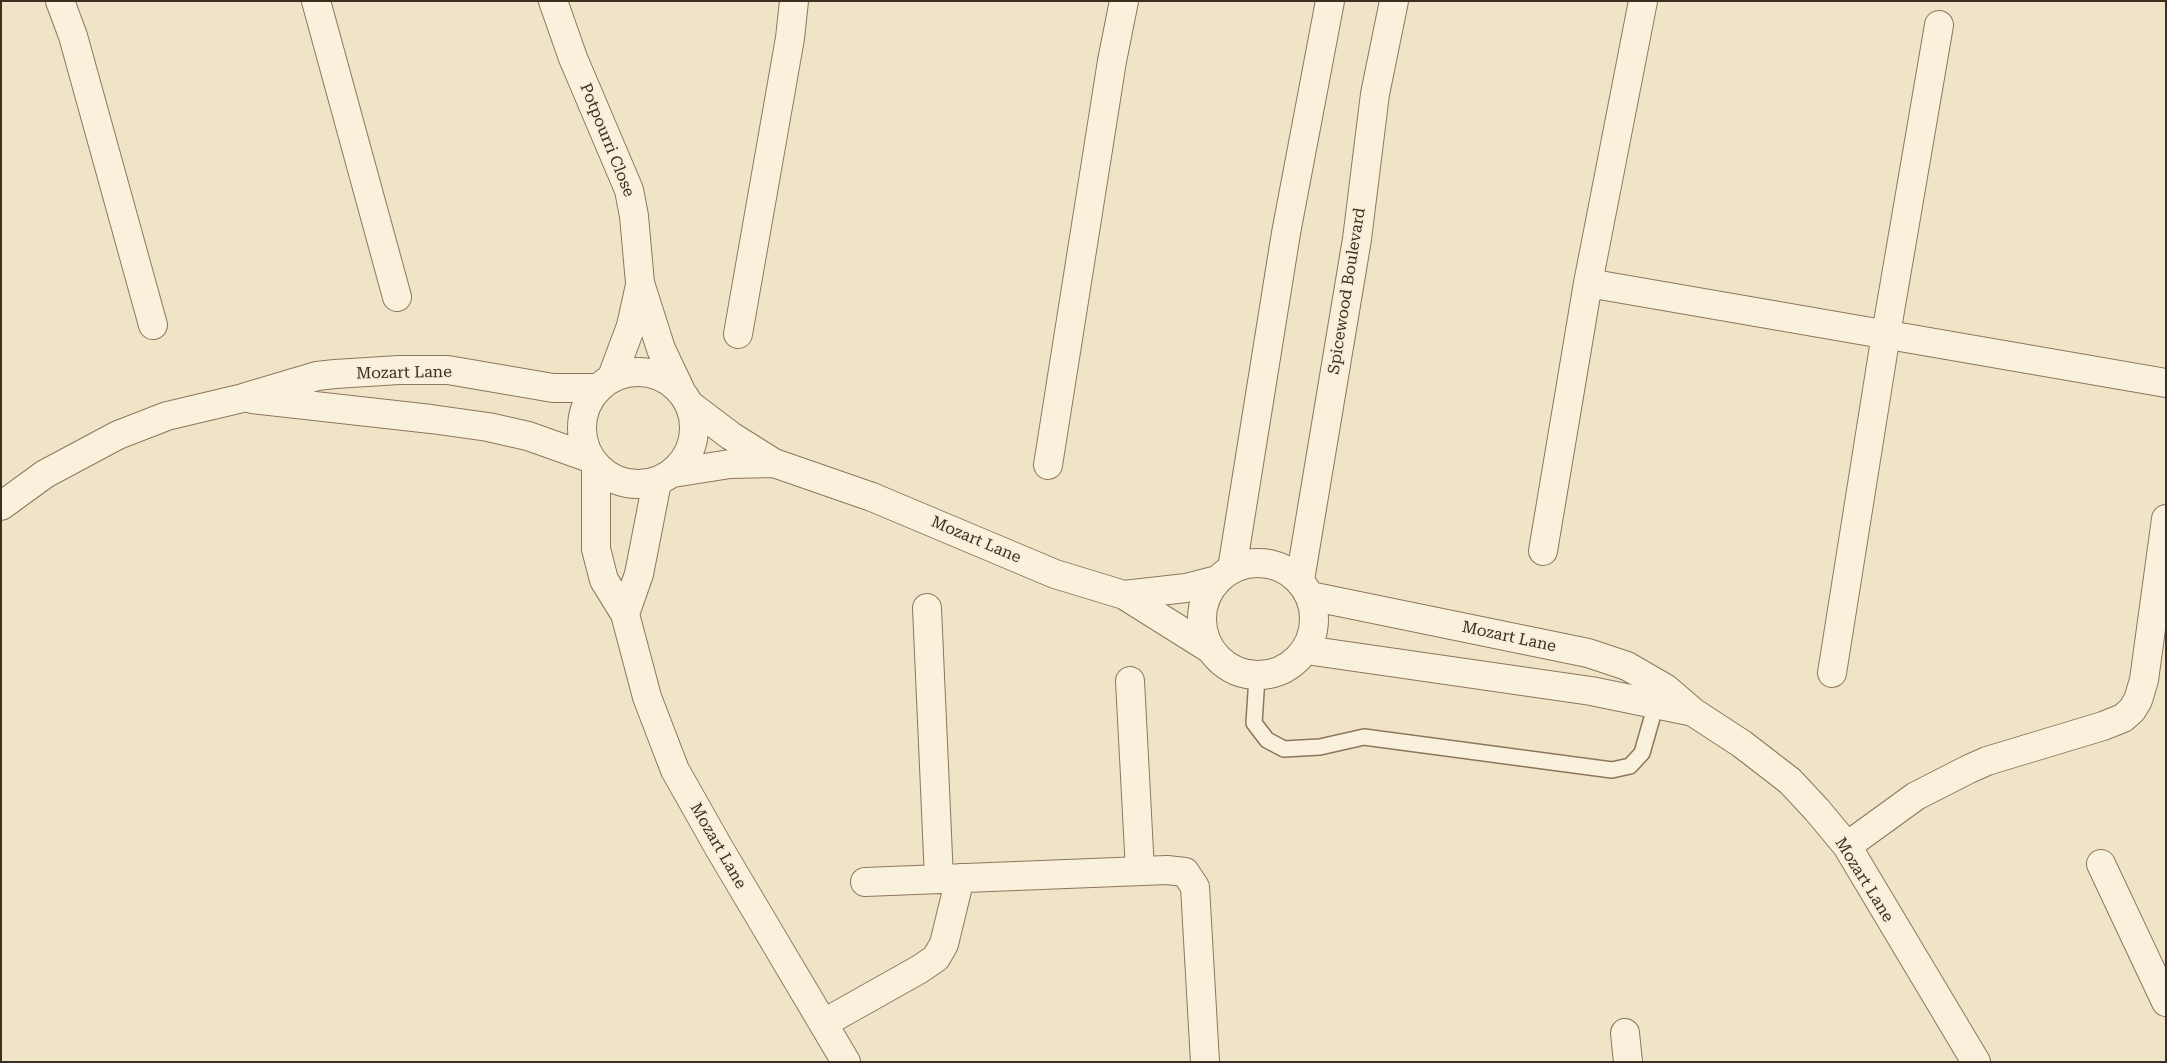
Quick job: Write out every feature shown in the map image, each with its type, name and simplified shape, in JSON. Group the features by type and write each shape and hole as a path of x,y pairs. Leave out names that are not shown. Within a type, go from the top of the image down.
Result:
{"street":[{"path":"60,1 73,36 153,325"},
{"path":"316,1 397,297"},
{"name":"Potpourri Close","path":"553,1 573,58 629,190 634,216 640,283 661,349 685,397"},
{"path":"738,334 790,38 794,1"},
{"path":"1048,465 1112,61 1124,1"},
{"path":"1124,595 1186,588 1225,574 1249,563 1267,563 1285,569 1305,588 1314,614 1313,633 1306,650 1293,664 1276,674 1257,677 1239,673 1222,663 1210,649 1202,632 1202,612 1206,594 1225,574 1330,1"},
{"name":"Spicewood Boulevard","path":"1305,588 1357,239 1376,94 1394,1"},
{"path":"1544,551 1588,283 1643,1"},
{"path":"1832,673 1886,334 1939,25"},
{"name":"Potpourri Close","path":"605,383 631,326 640,283"},
{"path":"1588,283 2166,383"},
{"name":"Mozart Lane","path":"1,506 45,474 118,436 167,416 243,398 298,381 334,374 427,369 448,370 553,388 605,383"},
{"path":"630,372 648,372 666,378 685,397 695,422 694,442 686,459 665,478 638,486 619,482 602,472 593,462 582,440 582,421 587,403 605,383 630,372"},
{"name":"Mozart Lane","path":"685,397 731,436 774,463 872,497 1055,574 1124,595"},
{"name":"Mozart Lane","path":"243,398 488,427 528,436 593,462 596,549 604,580 625,614 647,698 675,770 846,1062"},
{"name":"Mozart Lane","path":"665,478 730,464 774,463"},
{"path":"625,614 639,574 665,478"},
{"path":"1847,846 1916,796 1969,768 2104,726 2123,718 2132,710 2138,700 2144,680 2166,519"},
{"name":"Mozart Lane","path":"1305,588 1588,653 1627,666 1665,688 1693,712 1742,744 1790,780 1847,846 1976,1062"},
{"path":"1124,595 1210,649"},
{"path":"824,1024 920,969 936,958 944,944 950,878 927,608"},
{"name":"Mozart Lane","path":"1306,650 1591,691 1693,712"},
{"path":"1130,681 1140,871"},
{"path":"2101,864 2166,1002"},
{"path":"865,882 1167,870 1185,872 1194,887 1205,1062"},
{"path":"1625,1033 1628,1062"}],"lane":[{"path":"1257,677 1254,723 1267,740 1284,749 1320,747 1364,738 1612,770 1630,766 1642,753 1656,704"}]}
